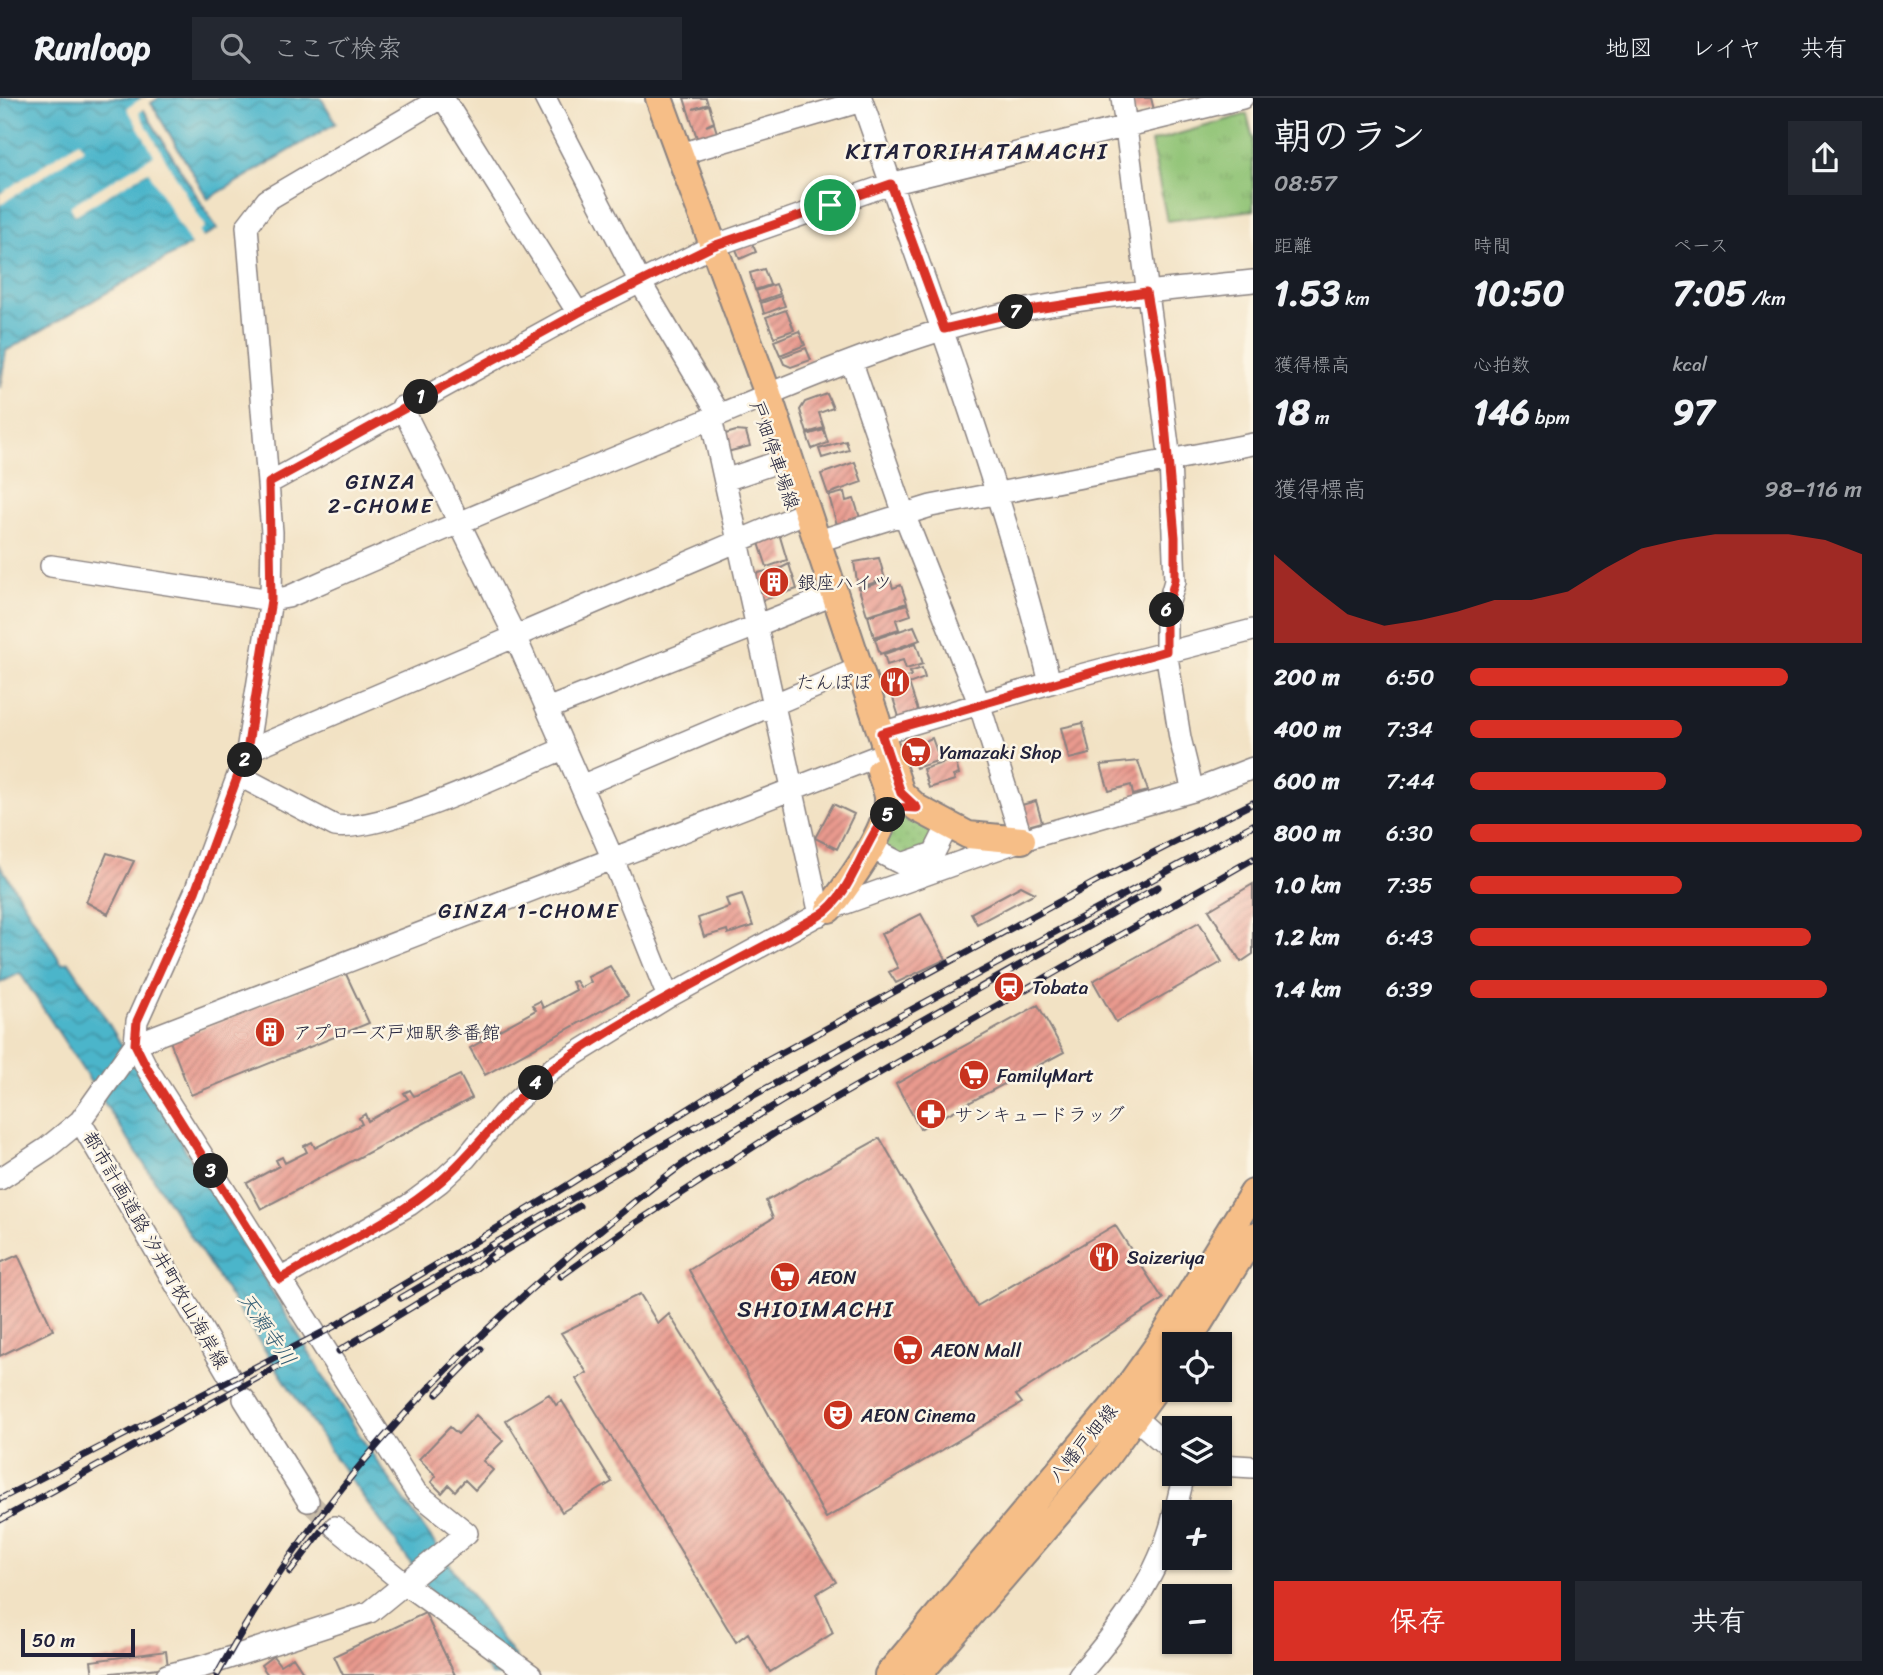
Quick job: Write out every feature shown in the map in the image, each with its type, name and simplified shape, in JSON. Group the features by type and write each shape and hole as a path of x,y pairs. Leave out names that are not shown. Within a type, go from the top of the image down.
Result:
{"main road":[{"name":"戸畑停車場線","path":"645,98 707,249 818,541 878,745 888,796 886,817"},
{"name":"戸畑停車場線","path":"659,98 680,154 707,249"},
{"name":"戸畑停車場線","path":"762,397 778,462 848,673 901,793 917,808 968,835 1022,840"},
{"path":"824,912 851,880 886,817 899,807 917,808"},
{"name":"八幡戸畑線","path":"888,1675 1118,1401 1159,1344 1253,1193"},
{"path":"1193,1332 1253,1236"},
{"name":"八幡戸畑線","path":"918,1675 1103,1461 1162,1379"}],"street":[{"path":"0,1179 47,1148 80,1121 135,1044 137,1021 195,892 247,751 271,600 269,483 247,226 267,200 442,98 578,313"},
{"path":"545,98 640,282 715,416 725,480 774,705 824,912"},
{"path":"1122,98 1128,126 1146,292 1170,460 1175,580 1166,612 1166,651 1180,738 1194,791"},
{"path":"269,483 402,407 578,313 707,249 891,184 1242,98"},
{"path":"680,154 861,100 944,329 1021,569 1050,683"},
{"path":"51,566 271,600 288,597 457,522 715,416 944,329 1017,312 1146,292 1253,281"},
{"path":"852,363 904,514 979,703 1022,840"},
{"path":"402,407 515,636 612,857 668,997"},
{"path":"818,541 904,514 995,492 1253,444"},
{"path":"725,480 778,462"},
{"path":"247,751 797,516"},
{"path":"547,709 823,599"},
{"path":"135,1044 612,857 793,790 878,745 979,703 1166,651 1253,630"},
{"path":"581,786 848,673"},
{"path":"240,776 335,826 350,828 400,815 563,750"},
{"path":"280,1279 409,1205 465,1159 503,1113 553,1069 668,997 824,912 1022,840 1194,791 1253,768"},
{"path":"875,850 902,864 917,865 934,853 946,829"},
{"path":"135,1044 155,1082 416,1492 467,1533 370,1612 204,1666 167,1675"},
{"name":"都市計画道路 汐井町牧山海岸線","path":"80,1121 231,1379"},
{"path":"244,1399 307,1501"},
{"path":"1134,1417 1162,1442"},
{"path":"1232,1466 1253,1467"},
{"path":"335,1527 410,1579 531,1675"},
{"path":"1079,1675 1117,1631 1162,1554"}],"green space":[{"path":"1247,114 1253,139 1253,210 1167,221 1151,142"},
{"path":"905,813 940,825 931,846 902,857 875,844 895,816"}],"water":[{"path":"0,98 144,98 139,102 217,229 6,351 0,388"},
{"path":"159,98 321,98 336,123 208,199 151,103"},
{"name":"天瀬寺川","path":"0,865 62,964 69,962 96,1003 365,1444 527,1675 491,1675 333,1455 20,973 0,983"}],"pier":[{"path":"142,98 148,98 144,103 146,107 139,113 205,227 199,231 204,240 192,247 148,171 75,215 70,206 154,155 127,108"},
{"path":"79,141 84,149 0,205 0,194"}],"building":[{"path":"684,98 706,98 708,104 693,109 709,105 714,122 706,126 714,123 718,136 698,141"},
{"path":"1132,98 1151,98 1154,110 1134,113"},
{"path":"751,241 756,252 740,259 735,247"},
{"path":"764,269 770,285 755,290 750,273"},
{"path":"776,284 780,294 760,301 756,291"},
{"path":"781,296 785,306 764,314 761,303"},
{"path":"786,310 794,330 774,337 766,317"},
{"path":"799,331 805,345 780,355 774,341"},
{"path":"806,348 811,360 791,367 784,364 781,357"},
{"path":"827,394 833,408 819,413 824,428 807,433 800,410 805,402"},
{"path":"824,430 828,443 812,449 807,435"},
{"path":"736,431 746,432 750,446 727,452 722,435"},
{"path":"846,441 849,450 822,458 819,449"},
{"path":"855,462 862,482 828,494 821,474"},
{"path":"844,492 846,501 854,499 860,518 837,525 829,496"},
{"path":"778,530 787,560 767,567 757,537"},
{"path":"879,558 885,579 858,588 854,562"},
{"name":"銀座ハイツ","path":"789,564 797,589 760,601 751,575 766,571 767,575"},
{"path":"890,579 893,588 901,585 907,603 867,615 859,589"},
{"path":"907,604 911,615 896,620 899,629 874,637 868,616"},
{"path":"914,626 920,640 880,654 875,639"},
{"path":"916,643 923,664 906,669 903,660 887,665 884,654"},
{"path":"922,668 925,678 892,690 888,680 911,676 910,672"},
{"path":"910,686 919,714 900,720 891,692"},
{"path":"1083,723 1090,754 1069,759 1061,728"},
{"path":"932,738 940,760 916,768 909,747"},
{"path":"955,759 959,774 953,776 955,780 929,788 923,769"},
{"path":"1138,761 1148,791 1133,795 1131,785 1109,791 1101,765"},
{"path":"1036,801 1042,822 1024,827 1018,806"},
{"path":"833,804 854,814 837,849 815,838"},
{"path":"107,853 134,861 108,914 86,902"},
{"path":"1253,884 1253,954 1241,962 1209,910"},
{"path":"1021,886 1035,893 977,924 971,913"},
{"path":"742,894 753,926 728,934 727,930 704,937 698,918 729,907 726,899"},
{"path":"921,914 946,959 896,983 889,972 898,968 881,934"},
{"path":"1199,922 1222,962 1116,1022 1093,981"},
{"path":"610,966 628,996 485,1075 470,1048 482,1041 479,1035 484,1032 487,1037 536,1010 532,1005 540,1001 543,1008 576,990 572,982 576,981 581,988 591,982 588,977"},
{"name":"アプローズ戸畑駅参番館","path":"345,972 369,1023 191,1095 170,1041"},
{"name":"Tobata","path":"1038,1005 1064,1052 920,1129 896,1084"},
{"path":"460,1075 472,1098 261,1209 247,1183 279,1166 276,1160 282,1157 285,1163 307,1152 304,1146 312,1142 315,1148 362,1124 359,1118 365,1114 368,1121 408,1099 404,1093 410,1090 414,1096"},
{"name":"AEON Mall","path":"880,1138 977,1306 1115,1225 1163,1299 1016,1395 1022,1403 826,1518 689,1270 773,1218 766,1201"},
{"path":"18,1255 53,1330 0,1356 0,1263"},
{"path":"640,1294 658,1324 669,1314 836,1582 816,1594 833,1633 770,1672 748,1633 736,1642 576,1379 587,1373 561,1333"},
{"path":"549,1394 556,1405 562,1401 612,1482 562,1512 506,1420"},
{"path":"476,1415 503,1441 483,1461 493,1470 475,1490 465,1480 455,1491 449,1485 442,1493 431,1482 436,1476 419,1459 450,1427 458,1434"},
{"path":"425,1613 455,1675 343,1675 334,1656"},
{"path":"166,1651 168,1667 93,1675 91,1661"},
{"path":"273,1656 280,1665 293,1657 305,1675 268,1675 261,1665"}],"tunnel":[{"path":"308,1501 335,1527"}],"railway":[{"path":"0,1499 333,1327 552,1195 752,1069 1103,878 1253,803"},
{"path":"401,1298 693,1128 1253,825"},
{"path":"561,1276 634,1224 778,1131 1253,859"},
{"path":"217,1675 253,1613 293,1553 336,1495 382,1440 481,1335 589,1239 666,1177 742,1125 1158,887"},
{"path":"491,1259 579,1206"},
{"path":"339,1351 476,1268 498,1250"},
{"path":"437,1394 481,1349"},
{"path":"0,1520 279,1366"},
{"path":"290,1572 326,1525"}],"place":[{"name":"銀座ハイツ","path":"774,582"},
{"name":"たんぽぽ","path":"895,682"},
{"name":"Yamazaki Shop","path":"916,752"},
{"name":"Tobata","path":"1009,987"},
{"name":"アプローズ戸畑駅参番館","path":"270,1032"},
{"name":"FamilyMart","path":"974,1075"},
{"name":"サンキュードラッグ","path":"931,1114"},
{"name":"Saizeriya","path":"1104,1257"},
{"name":"AEON","path":"785,1277"},
{"name":"AEON Mall","path":"908,1350"},
{"name":"AEON Cinema","path":"838,1415"}],"district":[{"name":"KITATORIHATAMACHI","path":"977,151"},
{"name":"GINZA 2-CHOME","path":"381,494"},
{"name":"GINZA 1-CHOME","path":"529,911"},
{"name":"SHIOIMACHI","path":"816,1309"}],"route":[{"path":"891,184 944,329 1017,312 1146,292 1161,379 1175,537 1175,580 1166,612 1166,651 881,733 901,793 917,808 899,807 886,817 851,880 829,909 668,997 553,1069 503,1113 465,1159 440,1182 409,1205 280,1279 148,1070 135,1044 137,1021 195,892 247,751 271,600 272,532 269,483 402,407 689,257 830,205 891,184"}]}
